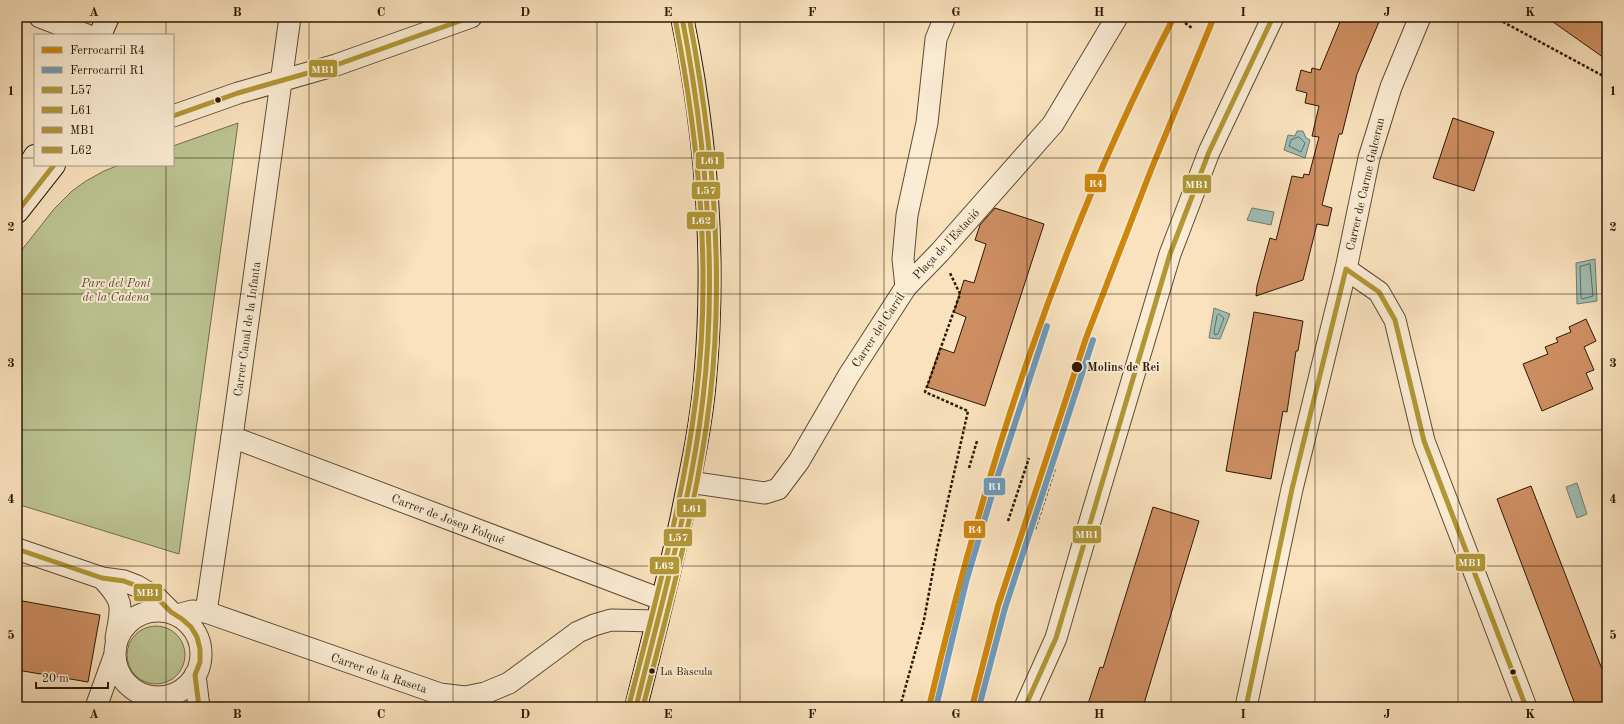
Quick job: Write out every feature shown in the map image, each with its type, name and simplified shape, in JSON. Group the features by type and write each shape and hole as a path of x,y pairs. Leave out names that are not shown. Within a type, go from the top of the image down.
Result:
{"main road":[{"path":"100,34 108,17"},
{"path":"636,707 663,600 689,482 705,382 711,272 709,212 703,142 693,70 682,17"},
{"path":"19,181 34,158"},
{"path":"17,212 53,166"}],"street":[{"path":"40,17 83,34"},
{"name":"Carrer Canal de la Infanta","path":"206,612 232,437 290,17"},
{"path":"174,116 238,93 336,65 471,17"},
{"name":"Carrer del Carril","path":"689,482 765,493 778,489 799,461 849,375 906,287 903,259 907,216 927,123 936,39 945,17"},
{"name":"Plaça de l'Estació","path":"906,287 1054,124 1117,17"},
{"path":"1025,707 1056,638 1170,254 1209,152 1273,17"},
{"name":"Carrer de Carme Galceran","path":"1246,707 1292,489 1346,269 1368,165 1379,122 1391,87 1420,17"},
{"path":"1346,269 1379,292 1395,320 1424,441 1526,707"},
{"name":"Carrer de Josep Folqué","path":"232,437 663,600"},
{"path":"17,549 102,578 124,581 137,586 157,598 174,614 191,626 197,637 200,649 200,662 195,675 187,686 177,693 163,697 144,707"},
{"path":"102,578 114,590 122,609 115,650 117,671 125,683 136,692 149,697 163,697"},
{"path":"96,707 115,650 125,627 140,615 155,611 174,614 192,611 206,612"},
{"name":"Carrer de la Raseta","path":"206,612 440,694 465,697 486,693 510,683 578,632 594,625 611,620 658,621"},
{"path":"195,675 200,707"}],"path":[{"path":"1176,17 1192,28"},
{"path":"1494,17 1607,78"},
{"path":"900,707 924,620 968,411 925,392 960,294"},
{"path":"969,468 978,441"},
{"path":"1008,521 1029,458"},
{"path":"1035,529 1055,468"},
{"path":"873,707 874,703 895,707"}],"green space":[{"name":"Parc del Pont de la Cadena","path":"238,123 179,554 17,504 17,256 54,209 72,191 86,181 116,166 174,166 174,146"},
{"path":"150,626 162,626 172,630 181,639 185,649 185,661 177,676 162,684 150,684 140,680 131,671 127,661 127,649 131,639 140,630"}],"water":[{"path":"1297,131 1303,131 1306,138 1310,140 1305,158 1284,150 1288,135 1295,136"},
{"path":"1252,208 1274,212 1271,225 1247,220"},
{"path":"1595,259 1597,301 1577,304 1576,263"},
{"path":"1214,308 1230,314 1220,339 1209,338"},
{"path":"1577,483 1587,514 1577,518 1566,487"}],"building":[{"path":"1342,17 1381,17 1357,74 1342,134 1339,134 1322,205 1332,208 1328,226 1317,224 1303,280 1256,296 1257,286 1270,238 1276,240 1292,176 1303,178 1304,174 1309,175 1319,137 1312,136 1319,106 1305,103 1307,93 1296,90 1301,70 1311,73 1312,68 1320,70"},
{"path":"1546,17 1607,17 1607,60"},
{"path":"1453,118 1494,132 1474,191 1433,178"},
{"path":"995,208 1044,224 985,406 927,387 940,348 954,353 966,317 954,312 964,280 974,283 986,244 975,240 980,225"},
{"path":"1254,312 1303,321 1298,351 1296,351 1287,412 1283,411 1271,479 1226,471"},
{"path":"1586,319 1596,341 1584,347 1594,370 1586,373 1593,389 1542,411 1523,364 1548,354 1545,347 1558,342 1556,338 1571,332 1569,327"},
{"path":"1531,486 1607,682 1607,707 1576,707 1497,499"},
{"path":"1153,507 1199,521 1143,707 1087,707 1100,667 1103,668"},
{"path":"17,600 100,615 88,682 17,670"}],"rail line":[{"name":"R4","path":"929,707 975,529 1001,441 1030,354 1061,268 1096,183 1133,99 1174,17"},
{"name":"R4","path":"972,707 998,606 1086,338 1151,170 1214,17"},
{"name":"R1","path":"936,707 966,582 997,478 1047,326"},
{"name":"R1","path":"979,707 1005,608 1093,340"}],"transit line":[{"name":"MB1","path":"174,116 238,93 336,65 471,17"},
{"name":"L57","path":"636,707 674,553 691,476 703,398 707,350 709,302 707,207 698,111 682,17"},
{"name":"L61","path":"643,707 682,553 698,476 710,398 714,350 716,302 714,207 705,111 689,17"},
{"name":"MB1","path":"1025,707 1056,638 1170,254 1209,152 1273,17"},
{"name":"L62","path":"629,705 658,591 684,476 696,398 701,350 703,255 700,207 691,112 675,18"},
{"name":"MB1","path":"17,212 53,166"},
{"name":"MB1","path":"1246,707 1292,489 1346,269 1379,292 1395,320 1424,441 1526,707"},
{"name":"MB1","path":"17,549 102,578 124,581 137,586 157,598 171,612 182,619 191,627 197,637 200,649 200,662 195,675 199,707"}],"place":[{"name":"Molins de Rei","path":"1077,367"},
{"name":"La Bàscula","path":"652,671"}]}
